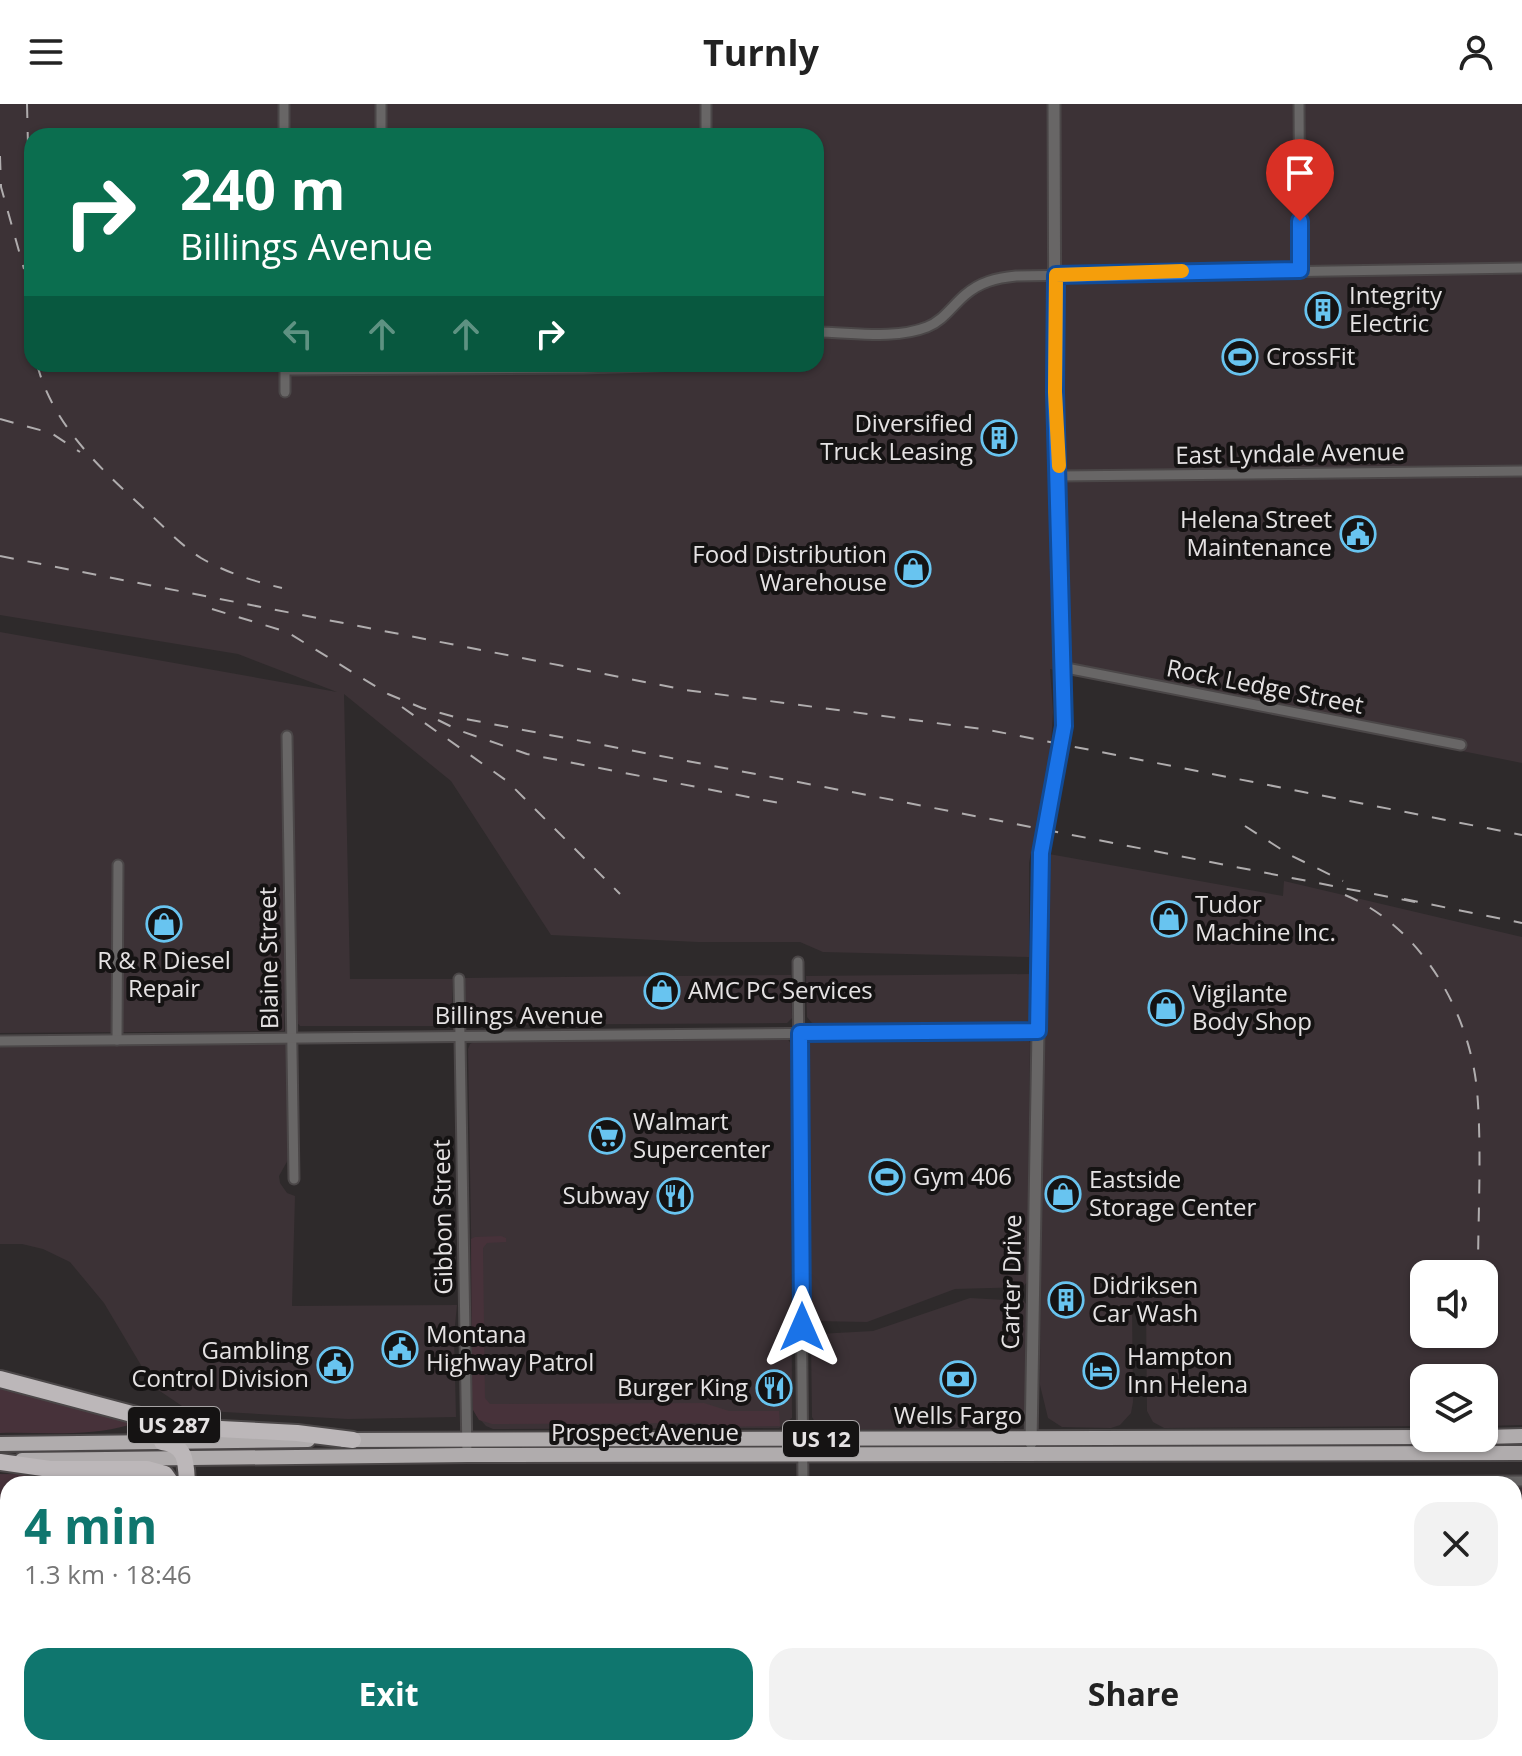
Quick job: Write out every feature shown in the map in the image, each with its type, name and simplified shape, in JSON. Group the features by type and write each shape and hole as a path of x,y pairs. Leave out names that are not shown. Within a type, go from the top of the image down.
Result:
{"highway":[{"name":"US 287","path":"0,1379 181,1427 309,1434 353,1440"},
{"path":"1498,1437 1522,1436"},
{"name":"Prospect Avenue","path":"0,1444 467,1438 1410,1437"},
{"path":"162,1442 174,1445 186,1458 187,1476"},
{"name":"Prospect Avenue","path":"0,1461 467,1455 1522,1453"},
{"path":"0,1461 50,1469 147,1469 166,1476"}],"street":[{"path":"284,104 284,128"},
{"path":"381,104 381,128"},
{"path":"706,104 706,128"},
{"name":"Carter Drive","path":"1031,1455 1041,853 1064,726 1055,392 1054,104"},
{"path":"1299,104 1300,270"},
{"path":"824,332 888,333 925,328 936,323 971,290 992,279 1056,275 1522,268"},
{"path":"285,372 285,392"},
{"name":"East Lyndale Avenue","path":"1059,476 1522,471"},
{"name":"Rock Ledge Street","path":"1061,667 1461,745"},
{"name":"Blaine Street","path":"287,736 294,1179"},
{"path":"117,1040 118,865"},
{"path":"798,962 803,1476"},
{"name":"Gibbon Street","path":"459,979 467,1455"},
{"name":"Billings Avenue","path":"0,1041 1038,1031"}],"shaded area":[{"path":"0,104 1522,104 1522,763 1050,669 1053,712 1050,759 1029,863 1029,957 823,952 800,942 698,942 551,935 451,781 344,694 350,979 453,979 451,1023 448,1026 300,1026 295,1020 294,980 285,980 284,1031 0,1033 0,632 337,692 238,654 0,615"},
{"path":"1049,854 1283,896 1284,881 1522,937 1522,1425 1498,1426 1498,1364 1410,1364 1410,1426 1164,1428 1153,1422 1147,1411 1146,1306 1132,1305 1133,1402 1131,1413 1120,1425 1111,1428 1062,1427 1048,1418 1040,1385 1041,1177"},
{"path":"1031,974 1031,1019 1024,1024 846,1026 812,1023 807,1017 806,976"},
{"path":"791,975 792,1018 787,1023 471,1025 466,1019 465,978"},
{"path":"787,1038 791,1044 792,1418 779,1428 493,1429 486,1426 476,1415 474,1405 470,1044 475,1041"},
{"path":"814,1038 1028,1038 1027,1282 1023,1287 955,1289 867,1322 814,1321 811,1317 808,1043"},
{"path":"287,1042 289,1158 279,1176 287,1193 295,1196 292,1306 457,1305 454,1335 456,1417 348,1419 224,1412 182,1406 154,1387 104,1303 70,1262 43,1249 22,1244 0,1244 0,1046"},
{"path":"506,1238 506,1242 487,1243 483,1248 485,1398 490,1404 704,1403 729,1411 779,1411 780,1426 708,1427 701,1423 492,1424 479,1420 473,1410 472,1395 471,1239"},
{"path":"970,1298 1024,1301 1028,1307 1027,1408 1014,1425 1001,1428 826,1430 816,1424 812,1417 811,1341 814,1337 818,1334 873,1331"},
{"path":"0,1385 132,1420 129,1425 98,1431 0,1433"},
{"path":"0,1474 146,1476 0,1476"}],"railway":[{"path":"27,104 28,128"},
{"path":"0,156 1,187 24,269"},
{"path":"40,372 55,408 82,447 174,537 201,558 221,568 282,588"},
{"path":"0,419 51,433 80,452"},
{"path":"0,556 686,690 989,730 1522,835"},
{"path":"212,609 287,632 388,694 422,708 455,717 840,790"},
{"path":"402,707 507,781 620,894"},
{"path":"438,720 527,754 779,803"},
{"path":"852,792 1415,902"},
{"path":"1245,826 1290,855 1343,881"},
{"path":"1345,895 1372,909 1418,949 1436,974 1464,1030 1477,1090 1480,1159 1478,1260"},
{"path":"1404,899 1522,923"}],"slow traffic":[{"path":"1059,466 1055,392 1056,275 1182,271"}],"place":[{"name":"Integrity Electric","path":"1323,310"},
{"name":"CrossFit","path":"1240,357"},
{"name":"Diversified Truck Leasing","path":"999,438"},
{"name":"Helena Street Maintenance","path":"1358,534"},
{"name":"Food Distribution Warehouse","path":"913,569"},
{"name":"Tudor Machine Inc.","path":"1169,919"},
{"name":"R & R Diesel Repair","path":"164,924"},
{"name":"AMC PC Services","path":"662,991"},
{"name":"Vigilante Body Shop","path":"1166,1008"},
{"name":"Walmart Supercenter","path":"607,1136"},
{"name":"Gym 406","path":"887,1177"},
{"name":"Eastside Storage Center","path":"1063,1194"},
{"name":"Subway","path":"675,1196"},
{"name":"Didriksen Car Wash","path":"1066,1300"},
{"name":"Montana Highway Patrol","path":"400,1349"},
{"name":"Gambling Control Division","path":"335,1365"},
{"name":"Hampton Inn Helena","path":"1101,1371"},
{"name":"Wells Fargo","path":"958,1379"},
{"name":"Burger King","path":"774,1388"}],"route":[{"path":"802,1327 800,1033 1038,1031 1041,853 1064,726 1055,392 1056,275 1300,270 1300,221"}]}
